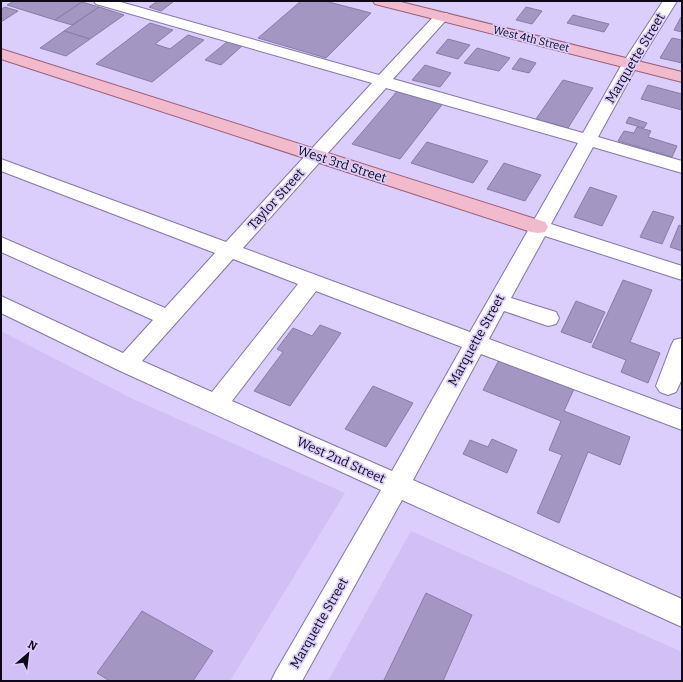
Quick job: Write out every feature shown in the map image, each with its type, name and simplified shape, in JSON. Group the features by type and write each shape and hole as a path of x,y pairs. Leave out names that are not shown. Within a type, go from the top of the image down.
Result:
{"main road":[{"name":"West 4th Street","path":"380,1 682,77"},
{"name":"West 3rd Street","path":"1,54 538,227"}],"street":[{"path":"101,1 682,167"},
{"name":"Marquette Street","path":"286,681 397,485 538,227 588,141 630,64 670,1"},
{"path":"678,1 682,2"},
{"name":"Taylor Street","path":"126,364 230,252 315,155 442,16"},
{"path":"1,165 682,420"},
{"name":"West 3rd Street","path":"538,227 682,273"},
{"path":"1,244 168,318"},
{"path":"216,404 311,282"},
{"path":"498,301 548,318"},
{"name":"West 2nd Street","path":"1,304 126,364 682,613"},
{"path":"668,386 682,346"}],"shaded area":[{"path":"1,331 133,399 345,493 230,681 1,681"},
{"path":"411,531 682,652 682,681 328,681"}],"building":[{"path":"14,1 82,2 55,20 7,5"},
{"path":"158,1 173,2 161,11 149,7"},
{"path":"301,1 325,1 371,13 326,58 258,38"},
{"path":"82,2 99,7 72,25 55,20"},
{"path":"5,7 18,11 1,22 1,9"},
{"path":"99,7 124,15 90,39 64,31"},
{"path":"526,7 542,11 532,24 516,20"},
{"path":"573,15 609,24 604,32 567,23"},
{"path":"682,17 682,32 674,30"},
{"path":"150,23 173,30 155,44 170,49 188,35 204,40 152,82 96,64"},
{"path":"64,31 90,39 66,56 40,48"},
{"path":"672,38 682,40 682,63 660,58"},
{"path":"448,39 470,45 458,59 436,53"},
{"path":"228,41 243,45 221,65 205,60"},
{"path":"477,48 510,58 499,71 464,63"},
{"path":"520,58 536,63 529,73 512,69"},
{"path":"425,65 451,73 440,87 412,80"},
{"path":"563,80 593,88 568,128 536,119"},
{"path":"648,85 682,94 682,110 641,99"},
{"path":"399,89 444,102 400,159 352,144"},
{"path":"629,117 647,123 644,128 626,123"},
{"path":"637,127 651,131 648,137 677,146 672,157 618,141 624,131 634,133"},
{"path":"427,142 488,161 473,183 411,163"},
{"path":"504,163 541,175 525,201 487,189"},
{"path":"590,187 617,196 602,226 574,217"},
{"path":"653,211 674,217 662,244 640,237"},
{"path":"679,225 682,226 682,251 670,247"},
{"path":"623,280 652,290 630,342 660,353 648,383 621,372 626,360 592,347"},
{"path":"576,301 605,312 591,343 561,332"},
{"path":"320,325 341,333 290,406 254,391 283,352 277,349 293,328 312,336"},
{"path":"499,360 574,389 564,411 630,437 620,465 588,452 559,523 537,513 562,455 549,450 561,421 483,390"},
{"path":"373,386 413,403 386,447 345,429"},
{"path":"492,439 517,450 507,473 463,454 470,440 488,447"},
{"path":"426,593 472,615 443,681 386,681 384,680"},
{"path":"142,611 213,651 193,681 110,681 97,673"}]}
